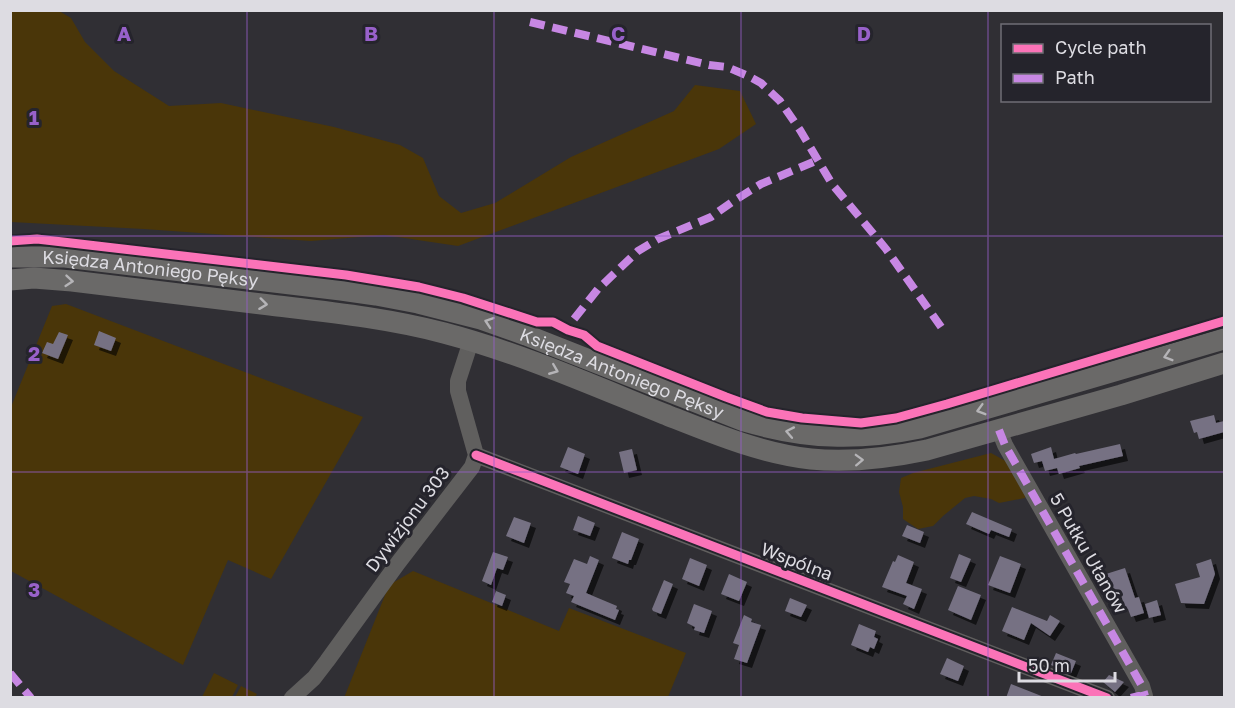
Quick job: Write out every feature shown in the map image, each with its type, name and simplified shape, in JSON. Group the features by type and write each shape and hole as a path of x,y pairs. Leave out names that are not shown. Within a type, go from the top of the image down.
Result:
{"main road":[{"name":"Księdza Antoniego Pęksy","path":"10,257 65,257 340,290 418,303 482,319 744,421 784,431 831,437 875,436 920,428 1224,339"},
{"name":"Księdza Antoniego Pęksy","path":"10,280 34,278 72,281 361,316 415,326 518,356 736,442 778,454 810,459 879,459 927,450 1224,363"}],"street":[{"path":"471,341 458,391 476,454"},
{"name":"5 Pułku Ułanów","path":"999,430 1005,445 1142,686 1141,697"},
{"name":"Dywizjonu 303","path":"292,698 314,678 327,661 398,563 472,467 476,454"},
{"name":"Wspólna","path":"476,454 1107,698"}],"shaded area":[{"path":"11,10 59,11 71,18 85,42 114,71 169,106 221,103 334,127 400,145 423,158 439,196 461,213 495,203 571,157 674,111 695,85 740,91 756,124 719,149 458,246 384,235 311,241 11,222"},
{"path":"66,304 363,417 271,579 228,560 183,665 11,571 11,407 52,306"},
{"path":"991,453 1011,464 1025,491 1025,498 999,503 974,496 965,498 933,526 918,529 903,519 899,492 901,478"},
{"path":"413,571 559,631 569,608 686,653 668,697 344,698 389,585"},
{"path":"214,673 238,685 232,697 202,697"},
{"path":"241,686 257,694 255,697 235,697"}],"building":[{"path":"99,331 116,338 111,351 94,345"},
{"path":"59,332 68,335 58,359 42,353 47,342 53,344"},
{"path":"1214,415 1216,423 1224,421 1224,432 1199,439 1190,421"},
{"path":"1120,444 1123,456 1079,466 1080,468 1059,474 1057,468 1045,471 1042,461 1034,463 1031,454 1051,447 1054,459"},
{"path":"568,447 585,454 578,474 560,467"},
{"path":"632,449 637,470 624,473 619,452"},
{"path":"972,512 1012,529 1009,537 991,530 989,534 966,524"},
{"path":"578,516 595,523 590,536 573,530"},
{"path":"514,517 531,523 524,543 506,536"},
{"path":"907,525 924,532 920,543 902,536"},
{"path":"622,532 639,539 628,564 612,558"},
{"path":"493,552 508,557 503,570 497,568 491,585 482,581"},
{"path":"959,554 971,559 961,582 950,578"},
{"path":"898,555 914,562 906,583 922,589 914,609 903,604 907,596 882,587"},
{"path":"590,556 599,560 586,593 617,606 616,609 619,610 615,620 571,602 574,596 566,593 570,584 564,582 574,559 587,564"},
{"path":"1000,556 1021,564 1010,593 988,585"},
{"path":"690,558 707,565 699,586 682,579"},
{"path":"1211,559 1215,574 1204,604 1181,603 1175,584 1200,577 1196,564"},
{"path":"1125,568 1135,598 1139,597 1144,613 1131,617 1120,593 1113,595 1106,574"},
{"path":"729,574 747,582 739,601 721,594"},
{"path":"664,580 673,584 661,614 652,609"},
{"path":"958,586 981,595 971,620 948,610"},
{"path":"496,591 506,595 502,606 492,602"},
{"path":"790,598 807,605 801,617 785,611"},
{"path":"1157,600 1161,615 1149,618 1145,604"},
{"path":"694,604 712,611 704,633 694,630 695,627 687,623"},
{"path":"1012,607 1047,621 1050,615 1060,621 1050,636 1031,623 1024,640 1002,631"},
{"path":"744,615 752,619 751,622 761,625 747,663 734,659 739,645 733,643"},
{"path":"859,624 876,631 874,637 878,639 874,649 870,647 868,652 851,645"},
{"path":"1056,653 1076,661 1071,673 1051,665"},
{"path":"947,658 964,666 958,681 940,674"},
{"path":"1109,675 1124,682 1115,692 1103,682"},
{"path":"1011,684 1044,697 1044,698 1006,698"}],"marked path":[{"path":"530,22 709,65 727,67 761,83 780,101 832,184 886,249 944,331"},
{"path":"574,319 598,289 638,251 658,239 711,217 761,184 818,160"},
{"path":"999,430 1005,445 1142,686 1145,696"},
{"path":"10,673 31,698"},
{"path":"1131,698 1139,696 1148,698"}],"cycle path":[{"path":"10,241 37,239 346,275 419,287 463,298 537,322 553,322 584,335 597,346 767,412 802,418 861,423 896,418 947,404 1224,321"},
{"path":"476,455 1107,698"}]}
